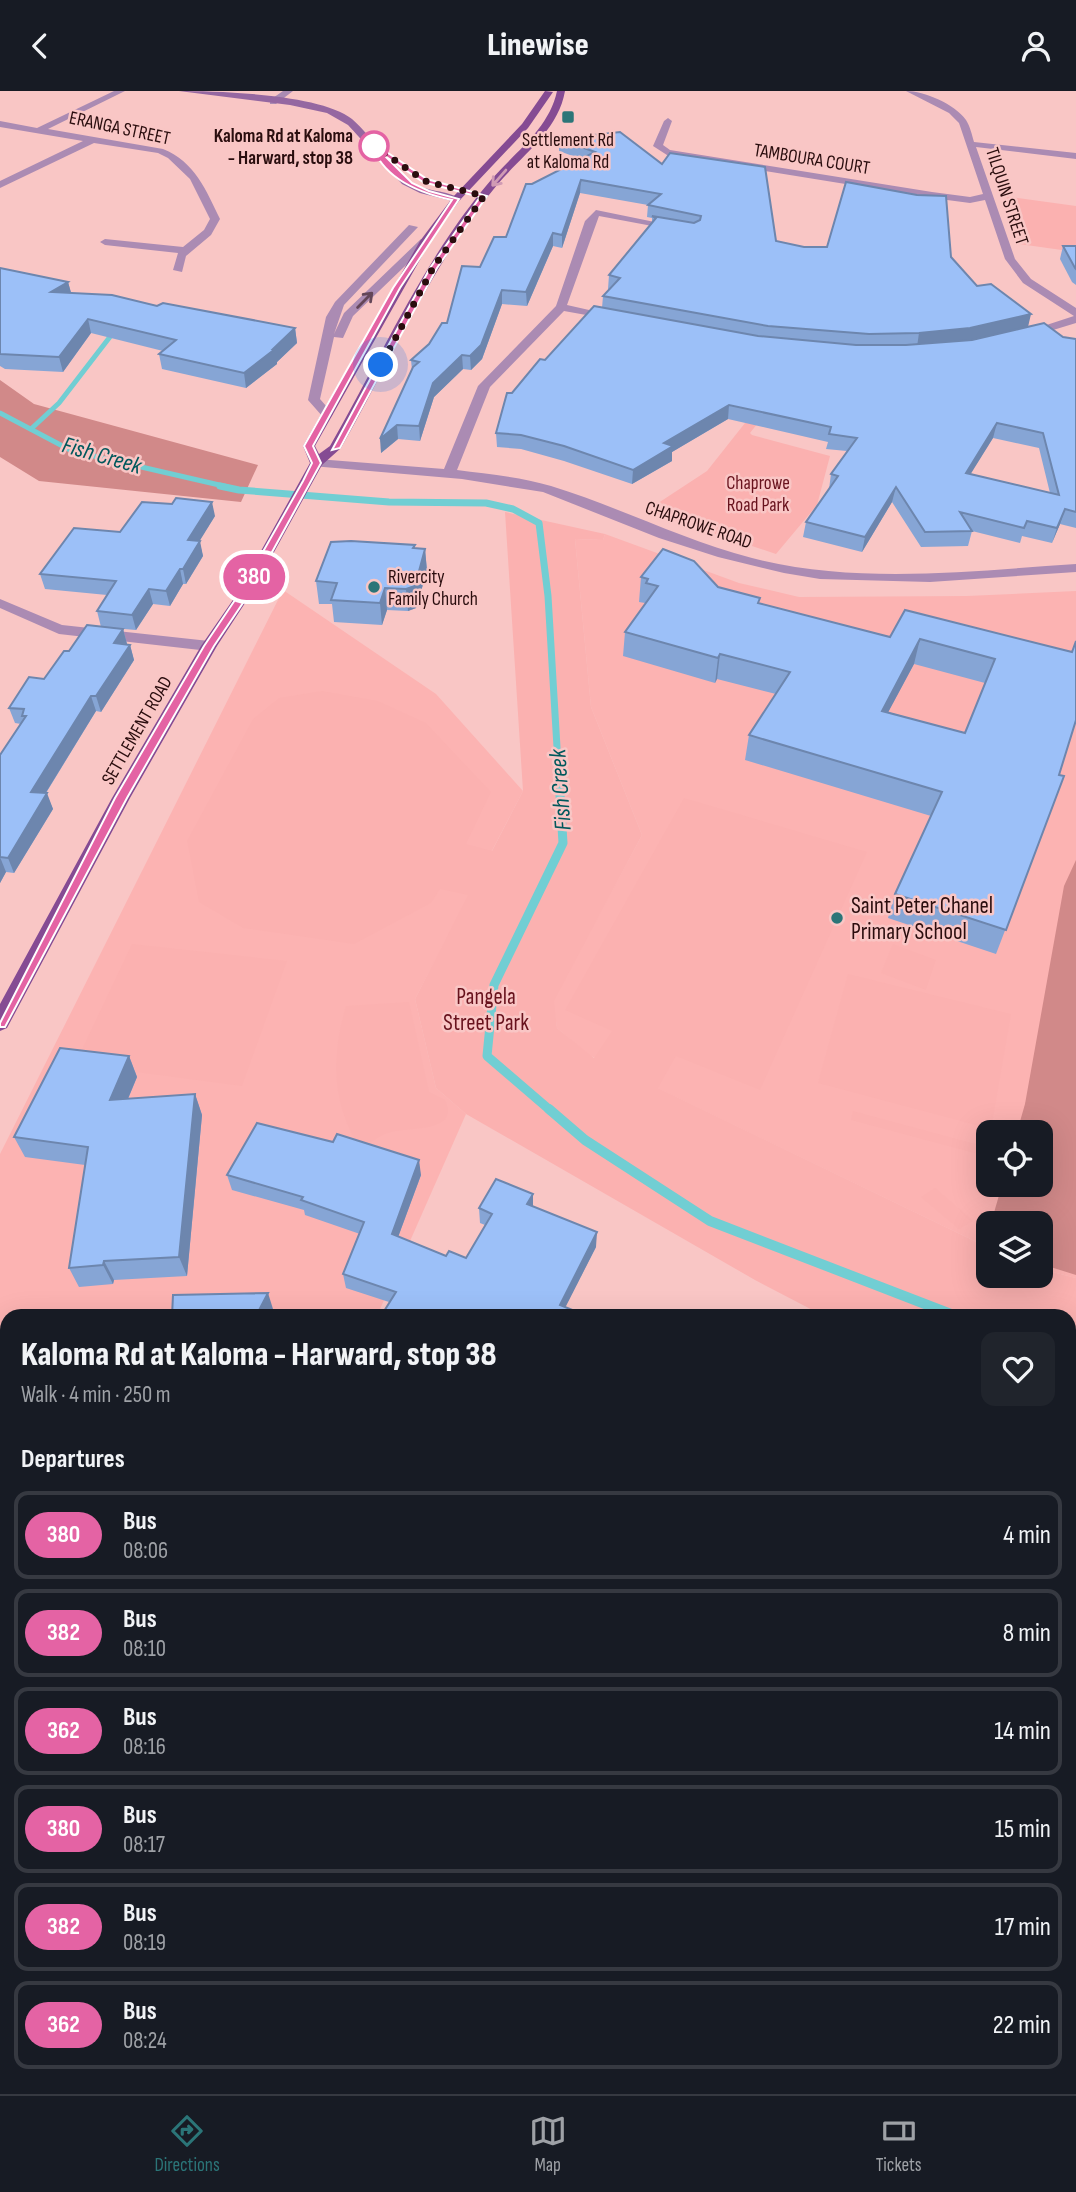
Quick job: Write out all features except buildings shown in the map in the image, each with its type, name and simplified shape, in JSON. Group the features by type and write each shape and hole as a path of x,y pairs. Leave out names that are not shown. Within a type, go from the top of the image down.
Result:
{"main road":[{"name":"SETTLEMENT ROAD","path":"317,463 309,446 425,241 460,194 525,126 550,91"},
{"name":"SETTLEMENT ROAD","path":"0,1023 121,798 209,646 244,594 317,463 335,448 433,268 484,196 546,124 559,102 561,91"},
{"path":"460,194 484,196"},
{"path":"327,414 345,406 370,361 395,337"}],"street":[{"path":"41,129 121,91"},
{"path":"183,91 322,108 342,115 409,185 428,193 460,194"},
{"path":"273,102 289,91"},
{"name":"TILQUIN STREET","path":"910,91 952,111 963,122 1010,259 1027,281 1076,313"},
{"name":"TAMBOURA COURT","path":"668,121 658,146 667,152 932,195 970,199 988,196"},
{"name":"ERANGA STREET","path":"0,124 160,151 173,155 188,167 215,219 215,224 186,251 177,263 178,270"},
{"path":"0,185 94,139"},
{"path":"972,144 1076,156"},
{"path":"374,146 402,163"},
{"path":"417,176 460,194"},
{"path":"449,474 484,386 561,307 590,221 596,213 693,230"},
{"path":"327,414 314,400 332,317 339,304 412,227"},
{"path":"325,353 338,340 342,324 348,315 425,241"},
{"path":"106,242 186,251"},
{"path":"561,307 628,320"},
{"path":"1012,339 1076,319"},
{"name":"CHAPROWE ROAD","path":"317,463 499,479 547,489 704,549 786,569 863,577 918,577 1076,568"},
{"path":"0,603 60,629 209,646"}],"shaded area":[{"path":"0,380 34,404 258,465 241,502 39,481 0,457"},
{"name":"Saint Peter Chanel Primary School","path":"605,534 739,583 799,597 967,596 1076,591 1076,1278 1053,1272 1053,1211 976,1211 976,1242 589,1055 557,1028 553,1001 642,835 591,707 575,539 603,540"},
{"path":"283,590 436,694 523,791 415,999 436,1088 466,1114 380,1309 0,1309 0,1154"},
{"path":"1076,860 1076,1275 1053,1268 1053,1211 994,1211 999,1197 1053,1197 1053,1120 1020,1120 1064,886"}],"green space":[{"path":"1004,196 1076,206 1076,252 1019,244 1009,226"},
{"name":"Chaprowe Road Park","path":"768,394 779,396 750,433 752,435 830,456 817,505 776,554 646,511 707,471"},
{"name":"Pangela Street Park","path":"505,512 605,534 603,540 575,539 591,707 642,835 554,1001 557,1028 594,1058 612,1031 565,1010 684,798 867,852 760,1090 676,1056 658,1088 976,1242 976,1288 1053,1288 1053,1272 1076,1278 1076,1309 811,1309 755,1280 466,1114 436,1088 415,999 468,895 440,889 431,903 354,944 243,928 199,902 187,841 253,719 279,698 322,691 378,701 426,723 491,792 466,844 492,851 523,791"},
{"path":"132,944 287,961 242,1086 75,1064"},
{"path":"893,944 936,960 926,990 881,973"},
{"path":"848,974 1011,1014 993,1120 976,1120 976,1125 818,1083"},
{"path":"409,1002 429,1092 445,1100 448,1111 446,1118 431,1127 386,1133 371,1142 357,1143 342,1110 336,1076 338,1041 346,1006"},
{"path":"853,1111 976,1144 976,1153 851,1120"},
{"path":"935,1188 973,1221 959,1229 921,1197"}],"waterway":[{"path":"31,429 59,403 116,329"},
{"name":"Fish Creek","path":"0,413 72,451 228,487"},
{"name":"Fish Creek","path":"220,486 239,490 389,502 486,503 513,509 539,523 548,596 558,764"},
{"name":"Fish Creek","path":"551,1111 487,1056 494,985 563,843 558,762"},
{"name":"Fish Creek","path":"549,1109 585,1140 710,1221 938,1309"}],"bus line":[{"name":"380","path":"0,1023 121,798 209,646 244,594 308,481 317,463 309,446 397,288 425,241 456,199 428,193 409,185 390,167 374,146 425,181 484,196 433,268 335,448"}],"place":[{"name":"Settlement Rd at Kaloma Rd","path":"568,117"},
{"name":"Kaloma Rd at Kaloma - Harward, stop 38","path":"374,146"},
{"name":"Rivercity Family Church","path":"374,587"},
{"name":"Saint Peter Chanel Primary School","path":"837,918"}],"route":[{"path":"374,146 425,181 484,196 433,268 381,365"}]}
